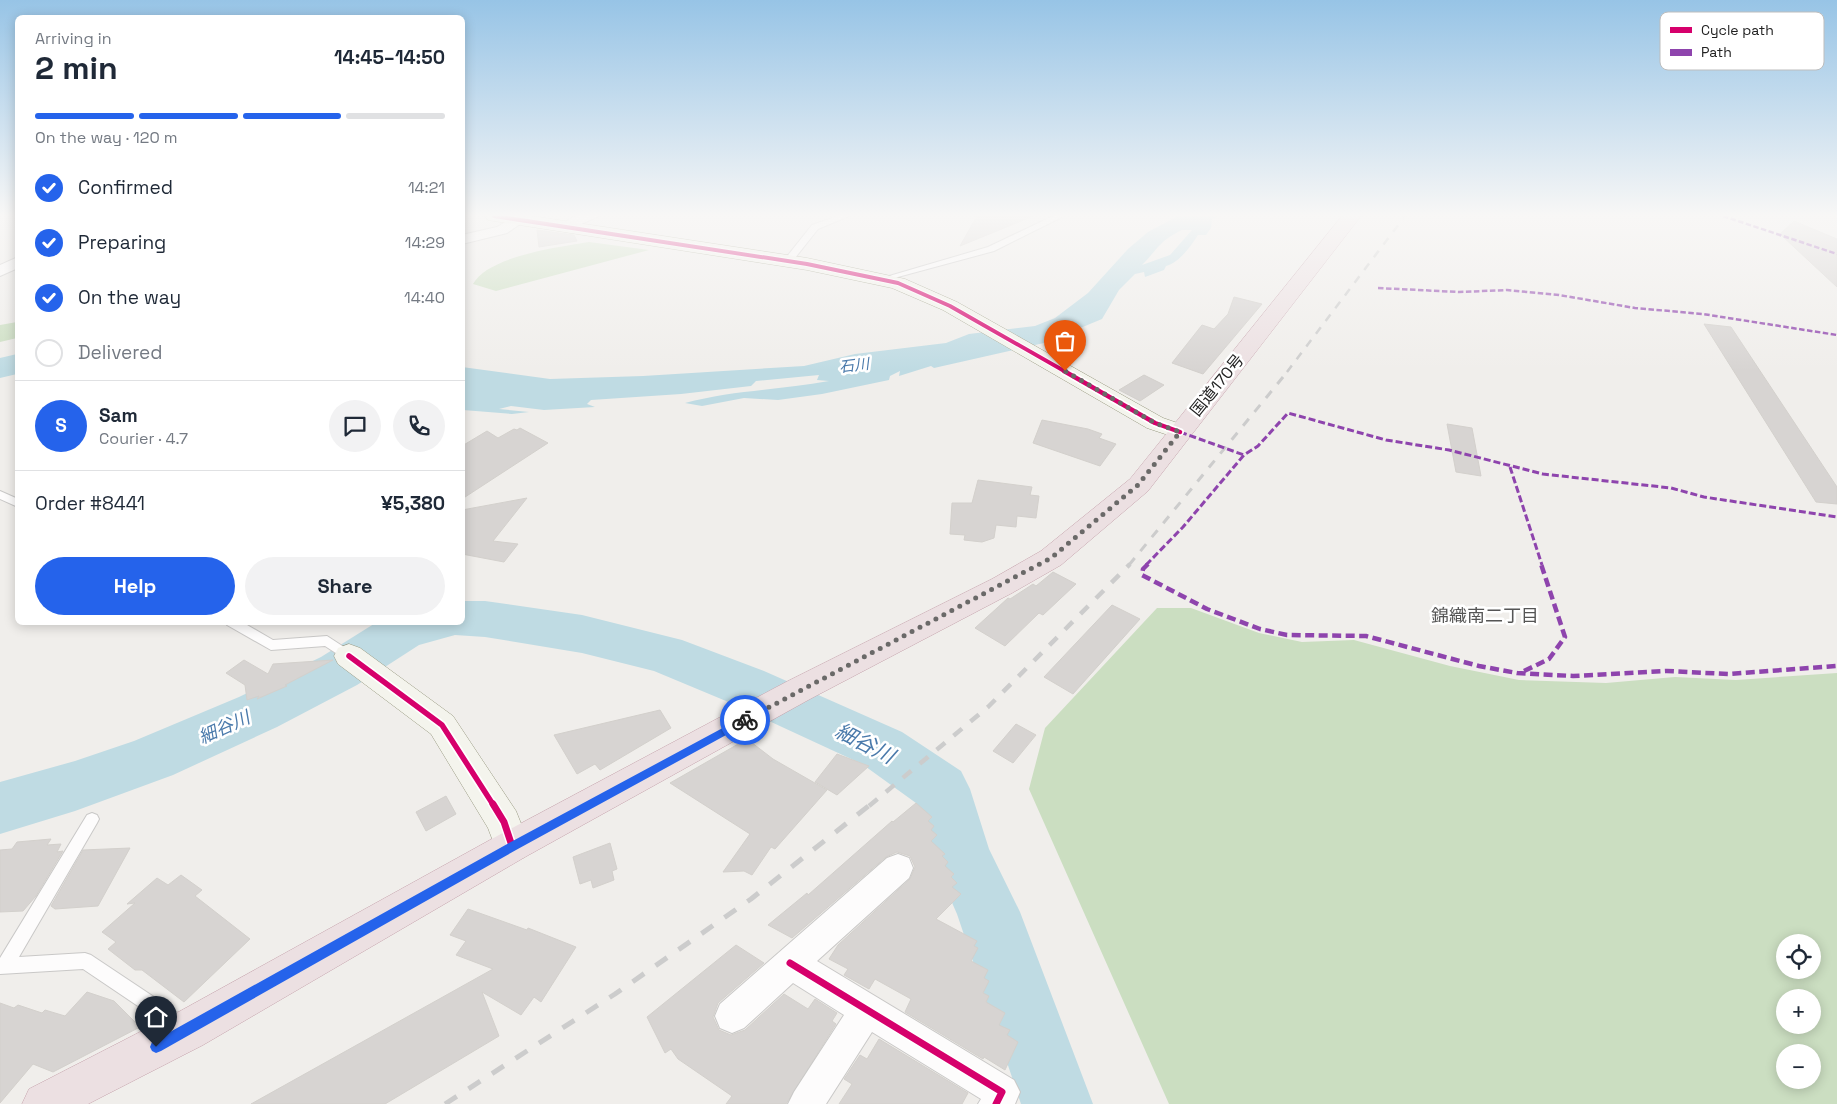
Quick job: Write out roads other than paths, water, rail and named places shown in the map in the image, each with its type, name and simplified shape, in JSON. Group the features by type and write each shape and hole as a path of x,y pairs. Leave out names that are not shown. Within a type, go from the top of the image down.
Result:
{"highway":[{"name":"国道170号","path":"44,1104 188,1030 512,846 799,690 1002,586 1051,558 1138,485 1311,268"}],"street":[{"path":"821,268 890,281 950,306 1155,423 1180,432"},
{"path":"357,662 442,725 504,822 512,846"},
{"path":"732,1016 898,868"},
{"path":"790,963 1002,1092 996,1104"},
{"path":"806,1104 867,1010"}],"lane":[{"path":"890,281 934,268"},
{"path":"0,494 15,502"},
{"path":"235,625 271,645 327,641 357,662"},
{"path":"2,966 92,820"},
{"path":"2,966 86,961 188,1030"}],"water":[{"name":"石川","path":"1111,268 1165,268 1164,270 1145,277 1144,272 1135,274 1119,290 1102,319 1044,343 934,368 931,366 899,376 900,371 890,376 889,380 822,394 778,400 744,398 702,406 685,403 721,395 829,381 817,380 819,375 756,381 751,386 681,394 591,400 587,404 595,407 544,410 511,406 499,409 529,412 512,414 465,410 465,367 550,379 643,376 804,366 855,354 946,343 969,334 1035,326 1055,318 1088,293"},
{"path":"15,354 15,374 0,378 0,358"}],"waterway":[{"name":"細谷川","path":"465,619 485,619 582,634 664,654 745,686 882,748 941,789 961,855 988,912 1057,1104"},
{"name":"細谷川","path":"0,808 75,786 153,758 258,712 339,671 403,631 426,625"}],"railway":[{"path":"1287,372 1366,268"},
{"path":"1129,565 1288,371"},
{"path":"869,806 988,707 1130,564"},
{"path":"445,1104 615,994 751,899 871,804"}],"district":[{"name":"錦織南二丁目","path":"1485,615"}]}
